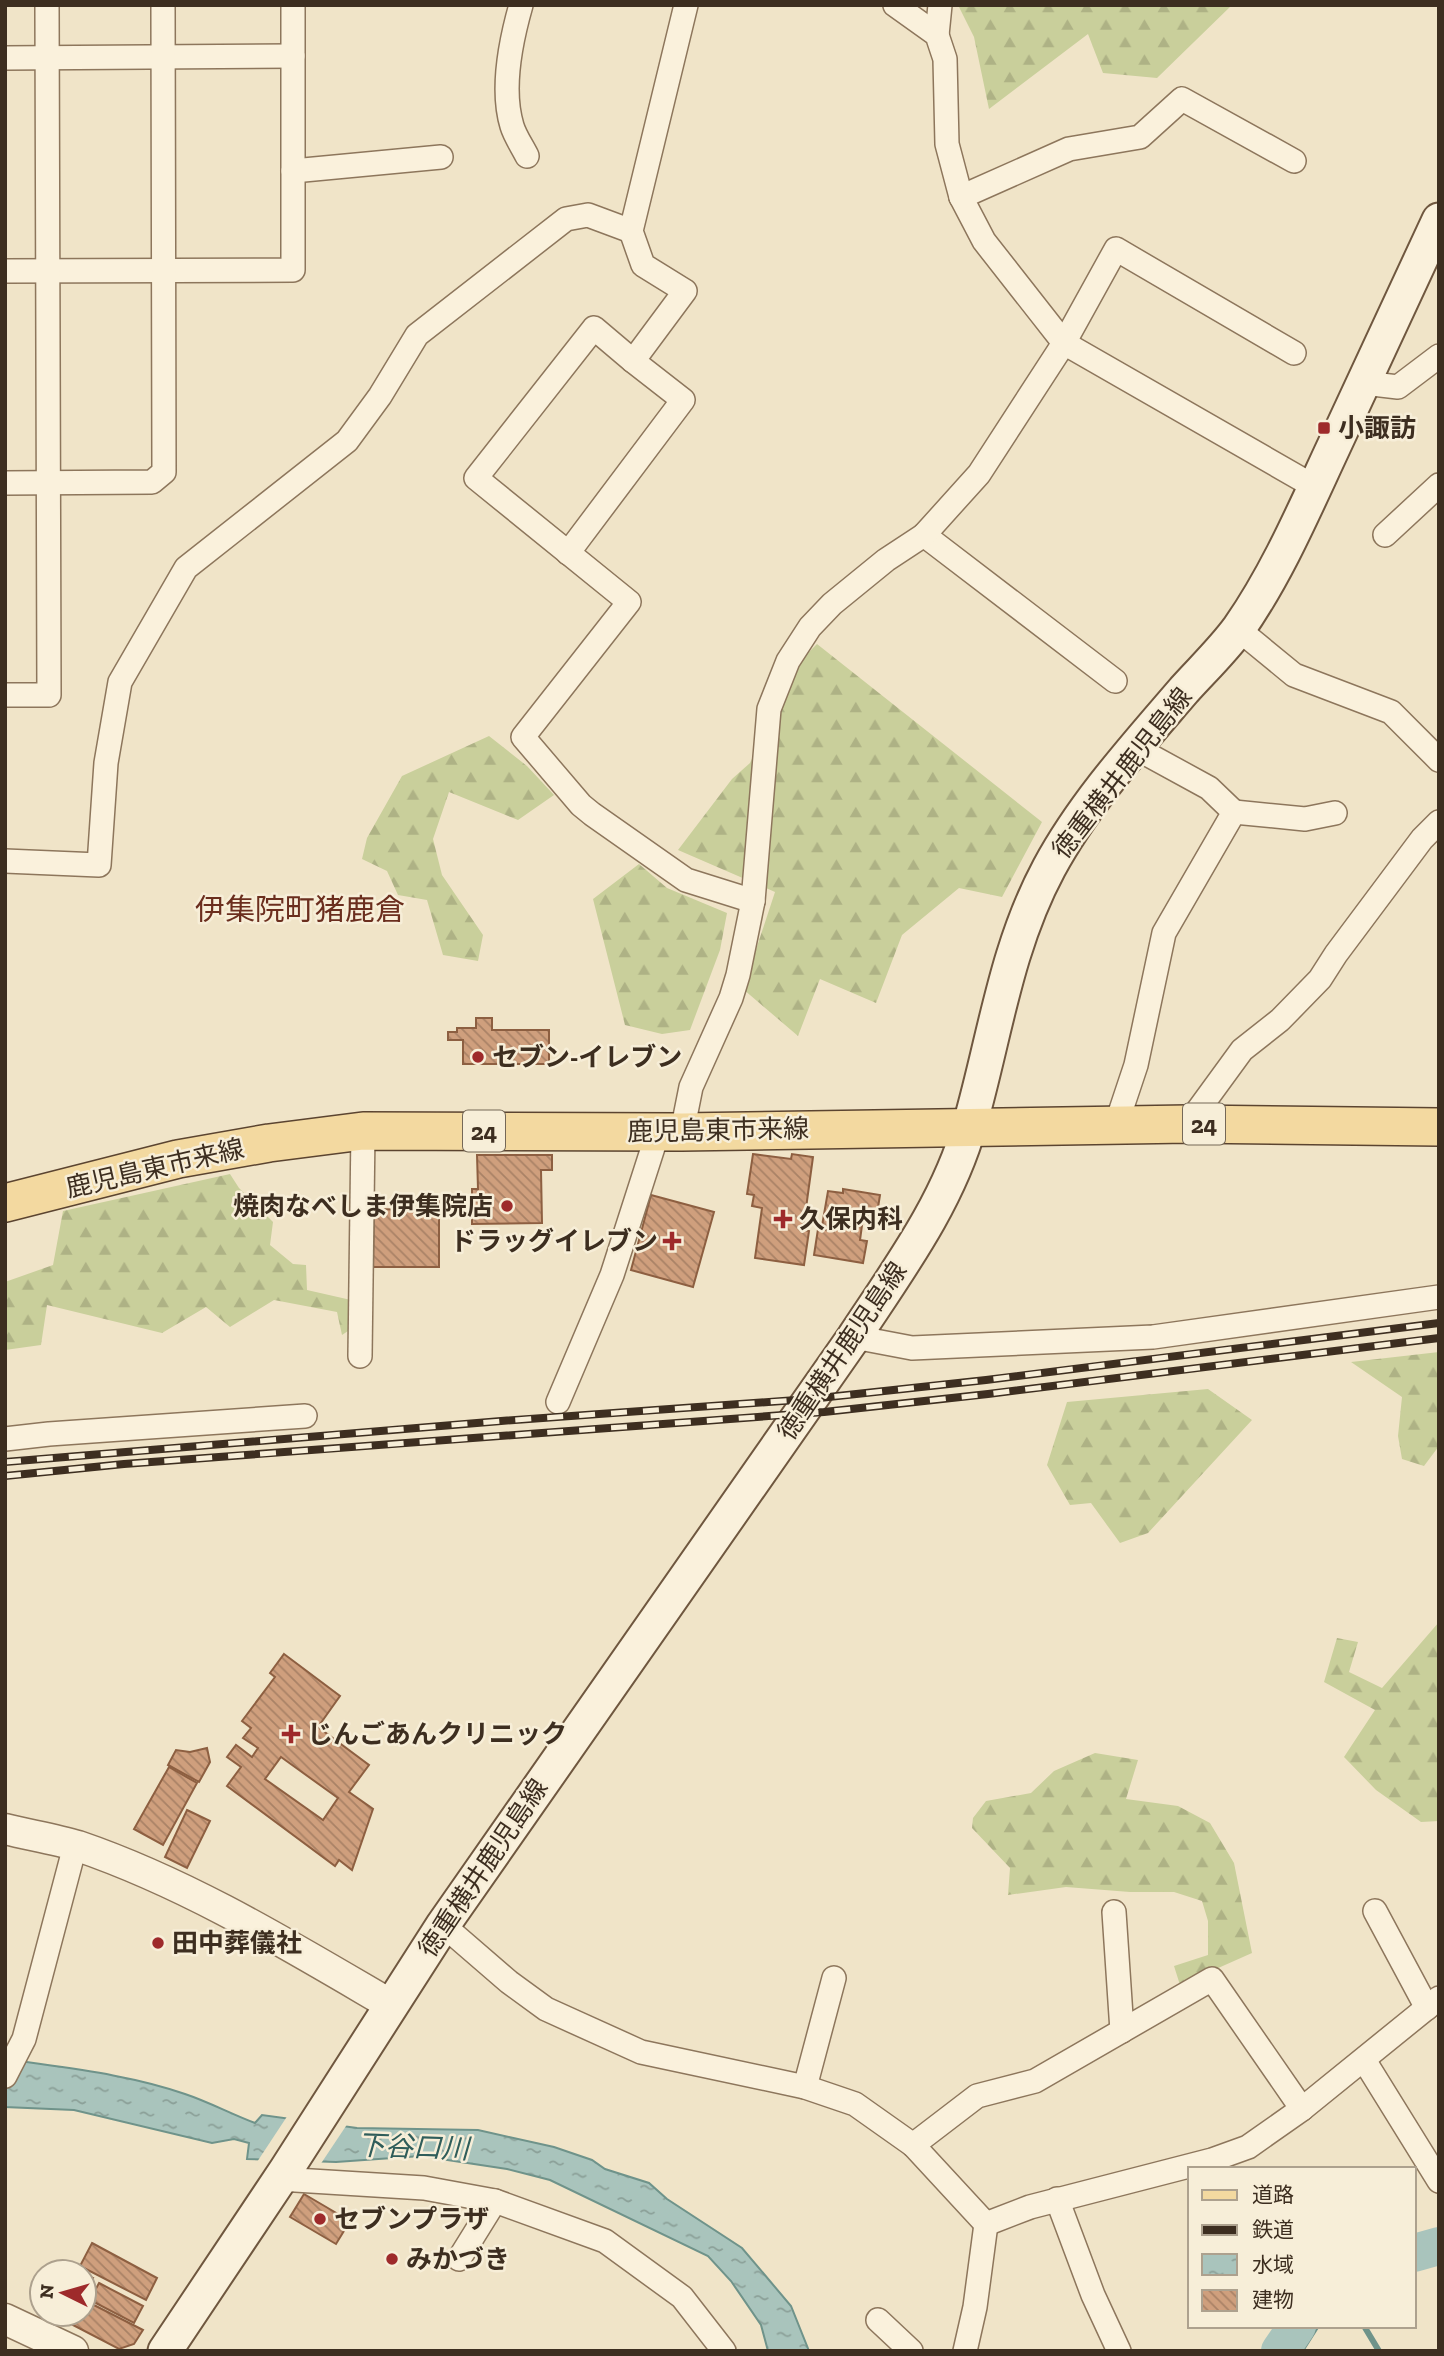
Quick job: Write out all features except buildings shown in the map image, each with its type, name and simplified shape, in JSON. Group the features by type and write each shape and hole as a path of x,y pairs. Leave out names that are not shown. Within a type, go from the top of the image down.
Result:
{"main road":[{"name":"徳重横井鹿児島線","path":"165,2351 283,2175 443,1925 854,1337 912,1249 946,1189 970,1126 996,1011 1013,952 1049,867 1072,829 1134,747 1238,629 1272,572 1315,487 1439,220"},
{"name":"鹿児島東市来線","path":"5,1203 178,1159 269,1143 363,1131 670,1132 1188,1124 1439,1127"}],"street":[{"path":"5,695 49,695 47,5"},
{"path":"5,483 152,482 164,472 163,5"},
{"path":"5,271 293,270 293,5"},
{"path":"521,5 511,41 508,97 512,126 527,156"},
{"path":"633,361 685,291 643,265 631,231 686,5"},
{"path":"895,5 937,34"},
{"path":"940,5 937,34 944,59 947,144 961,197 984,241 1064,343 1315,487"},
{"path":"5,58 293,56"},
{"path":"961,197 1069,149 1140,137 1182,99 1294,161"},
{"path":"293,171 441,156"},
{"path":"5,862 99,865 106,763 120,682 186,568 347,441 380,396 417,335 566,219 588,215 631,231"},
{"path":"558,1402 670,1132 731,998 752,901 769,709 788,661 810,627 832,604 877,567 924,535 979,474 1064,343 1116,249 1294,353"},
{"path":"568,553 683,400 594,328 477,478 568,553 629,602 523,737 592,814 686,880 752,901"},
{"path":"1364,383 1398,387 1439,356"},
{"path":"1385,535 1439,485"},
{"path":"924,535 1115,681"},
{"path":"1238,629 1294,675 1391,712 1439,760"},
{"path":"1134,747 1209,788 1234,811 1305,819 1335,813"},
{"path":"1116,1125 1136,1065 1164,933 1234,811"},
{"path":"1188,1124 1242,1050 1280,1020 1320,979 1422,839 1439,822"},
{"path":"360,1356 363,1131"},
{"path":"854,1337 912,1348 1153,1337 1439,1297"},
{"path":"5,1439 305,1416"},
{"path":"5,1829 75,1846 149,1873 256,1927 391,2005"},
{"path":"5,2076 24,2039 75,1846"},
{"path":"986,2224 1057,2199 1212,2160 1248,2147 1364,2060 1433,2003 1375,1911"},
{"path":"1114,1912 1122,2031"},
{"path":"443,1925 509,1982 546,2009 640,2052 804,2087 855,2104 913,2145 986,2224"},
{"path":"804,2087 834,1978"},
{"path":"913,2145 977,2096 1035,2081 1212,1979 1302,2109"},
{"path":"1364,2060 1439,2181"},
{"path":"283,2175 424,2188 495,2201 605,2241 682,2297 724,2351"},
{"path":"1057,2199 1093,2295 1119,2351"},
{"path":"459,2259 495,2201"},
{"path":"965,2351 975,2307 986,2224"},
{"path":"5,2319 73,2351"},
{"path":"878,2320 911,2351"}],"green space":[{"path":"958,5 1232,5 1157,78 1103,73 1088,34 989,109 974,37"},
{"path":"817,644 1042,822 1002,897 959,888 902,935 876,1003 820,979 798,1036 743,989 775,892 678,850 732,779 750,763 794,667"},
{"path":"489,736 527,766 554,795 518,820 449,792 433,839 442,875 483,935 478,961 443,955 427,900 398,895 387,871 362,859 367,838 402,776"},
{"path":"639,864 667,888 727,913 720,950 690,1030 662,1034 625,1025 593,899"},
{"path":"230,1174 239,1188 273,1222 270,1245 293,1264 306,1265 307,1290 351,1300 354,1327 342,1335 337,1312 274,1300 230,1327 206,1307 162,1333 47,1305 41,1345 5,1350 5,1282 53,1265 63,1211"},
{"path":"1439,1352 1439,1446 1424,1466 1402,1459 1398,1436 1402,1397 1351,1362"},
{"path":"1208,1389 1252,1420 1148,1533 1120,1543 1091,1503 1070,1505 1047,1465 1067,1402"},
{"path":"1439,1622 1439,1821 1421,1822 1376,1790 1344,1757 1375,1710 1324,1682 1337,1638 1358,1642 1349,1672 1382,1688"},
{"path":"1095,1753 1138,1760 1126,1799 1178,1806 1210,1823 1234,1863 1252,1953 1180,1985 1174,1966 1208,1955 1208,1921 1202,1901 1174,1892 1066,1887 1008,1895 1010,1868 972,1828 973,1818 986,1801 1031,1793 1054,1771"}],"water":[{"path":"5,2059 141,2081 194,2097 255,2123 262,2115 357,2128 478,2130 554,2147 592,2160 605,2169 649,2183 667,2199 742,2248 791,2306 809,2351 768,2351 761,2325 731,2281 708,2256 550,2180 507,2169 421,2156 336,2162 247,2159 249,2143 234,2139 212,2143 74,2110 5,2107"},
{"path":"1311,2328 1318,2328 1303,2351 1291,2351"}],"pier":[{"path":"288,2115 348,2123 320,2165 257,2162"}],"waterway":[{"name":"下谷口川","path":"1416,2252 1439,2246"},
{"name":"下谷口川","path":"1280,2351 1296,2328"},
{"path":"1365,2328 1379,2351"}],"railway":[{"path":"5,1462 501,1421 810,1399 986,1380 1439,1323"},
{"path":"5,1476 124,1464 824,1412 1439,1338"}],"place":[{"name":"小諏訪","path":"1324,428"},
{"name":"セブン-イレブン","path":"478,1057"},
{"name":"焼肉なべしま伊集院店","path":"507,1206"},
{"name":"久保内科","path":"783,1219"},
{"name":"ドラッグイレブン","path":"672,1241"},
{"name":"じんごあんクリニック","path":"291,1734"},
{"name":"田中葬儀社","path":"158,1943"},
{"name":"セブンプラザ","path":"320,2219"},
{"name":"みかづき","path":"392,2259"}],"district":[{"name":"伊集院町猪鹿倉","path":"300,910"}]}
